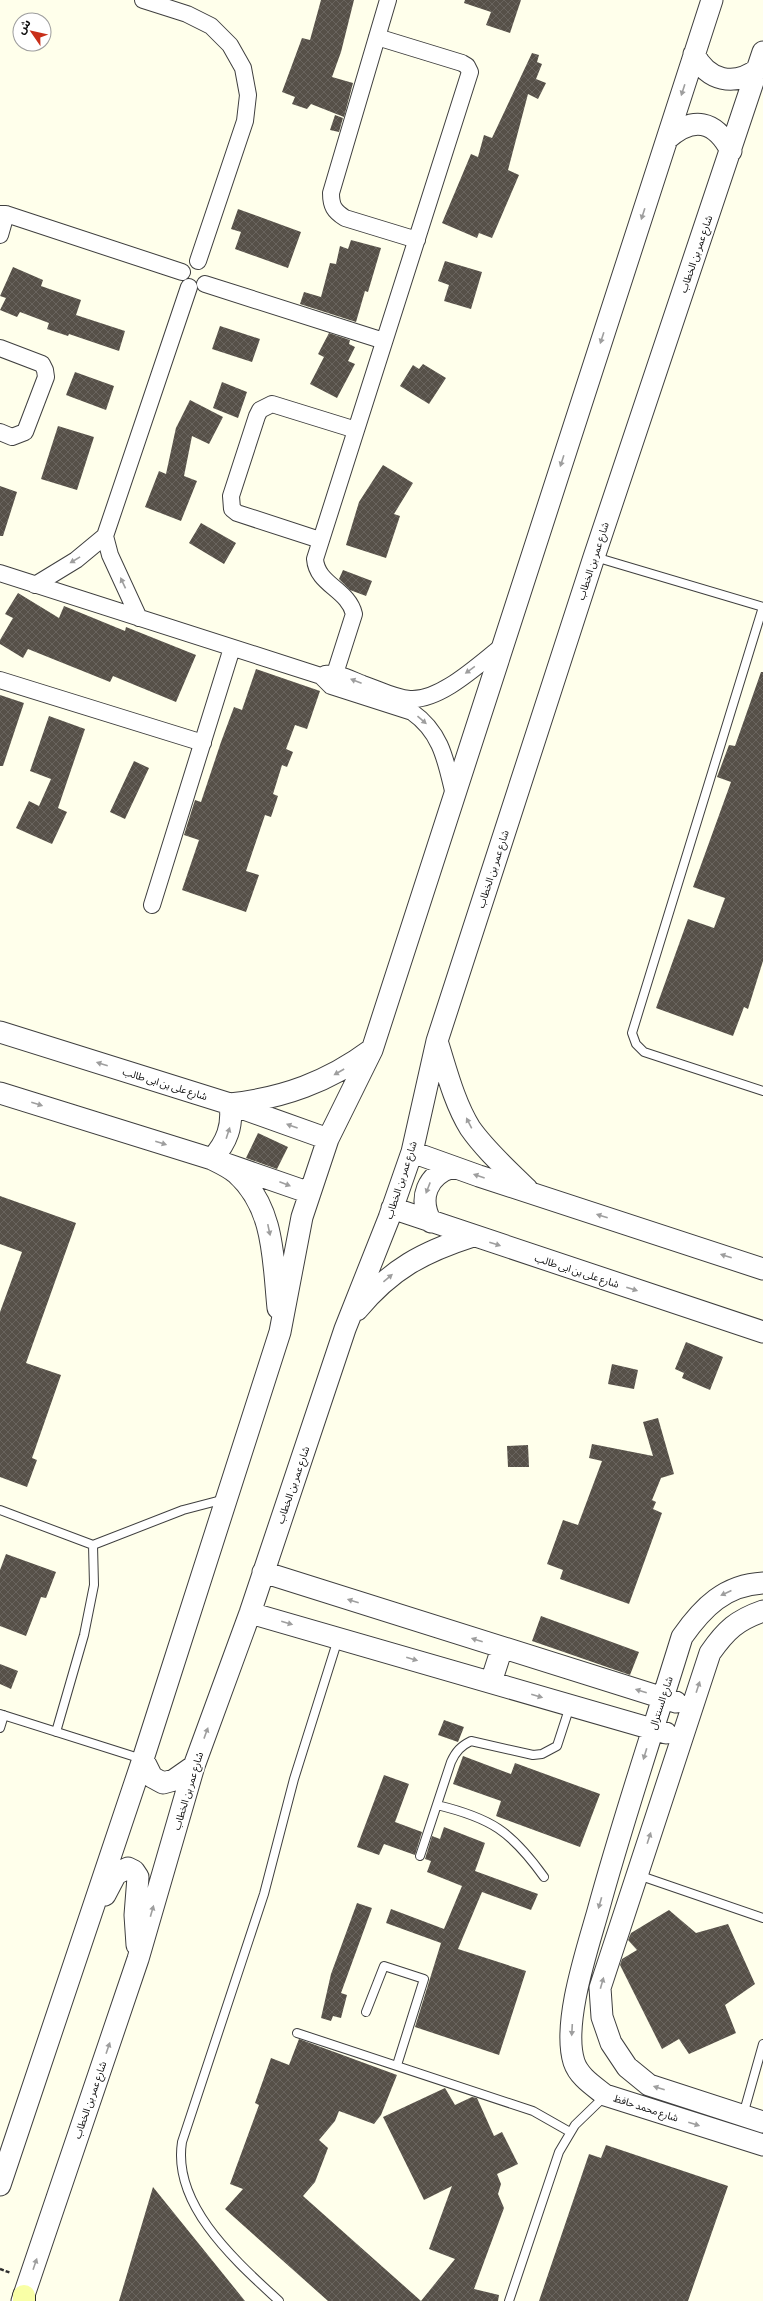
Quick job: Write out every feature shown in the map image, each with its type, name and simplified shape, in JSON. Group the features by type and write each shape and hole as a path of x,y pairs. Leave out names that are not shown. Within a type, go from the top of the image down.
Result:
{"street":[{"path":"143,0 187,14 211,26 230,45 243,68 248,95 245,121 198,262"},
{"path":"388,0 331,193 331,204 336,212 345,218 417,240"},
{"path":"0,2185 80,1942 143,1759 280,1332 302,1218 310,1193 328,1139 372,1050 712,0"},
{"path":"329,678 354,614 352,604 317,571 315,559 470,72 468,66 462,63 377,37"},
{"path":"694,54 704,69 722,79 743,78 760,61"},
{"name":"شارع عمر بن الخطاب","path":"23,2300 138,1959 194,1766 250,1613 345,1329 412,1152 437,1041 594,557 760,61"},
{"path":"667,139 679,128 695,124 711,127 724,137 731,151"},
{"path":"0,235 3,214 182,272"},
{"path":"198,262 207,268 209,274 205,284 198,288 189,287 183,281 182,272 188,264 198,262"},
{"path":"205,284 384,341"},
{"path":"35,585 76,560 105,536 189,287"},
{"path":"0,348 42,364 46,377 25,432 12,437 0,432"},
{"path":"320,540 237,513 230,502 235,481 257,416 266,406 272,404 356,430"},
{"path":"105,536 110,555 140,618"},
{"path":"0,573 329,678 389,699 412,712 432,730 444,753 454,795"},
{"path":"389,699 411,699 431,696 441,691 502,647"},
{"path":"152,905 232,648"},
{"path":"0,680 203,743"},
{"name":"شارع على بن ابى طالب","path":"0,1032 230,1104 328,1139"},
{"path":"437,1041 452,1085 470,1127 499,1161 532,1193"},
{"path":"212,1159 219,1151 229,1133 231,1114 230,1104 276,1097 298,1091 338,1073 372,1050"},
{"path":"0,1092 212,1159 310,1193"},
{"path":"412,1152 453,1167 763,1269"},
{"path":"212,1159 235,1173 254,1193 266,1217 272,1243 280,1332"},
{"path":"431,1222 424,1206 427,1188 437,1174 453,1167"},
{"name":"شارع على بن ابى طالب","path":"392,1208 763,1332"},
{"path":"345,1329 371,1293 405,1265 424,1254 473,1236"},
{"path":"263,1572 692,1707"},
{"name":"شارع السنترال","path":"611,1866 682,1637 699,1612 723,1594 752,1584 763,1583"},
{"path":"763,1611 744,1618 724,1632 710,1653 600,1988 602,2017 611,2043 627,2066 649,2085 763,2122"},
{"path":"250,1613 682,1738"},
{"path":"491,1682 502,1648"},
{"path":"143,1759 152,1777 163,1783 174,1780 194,1766"},
{"path":"611,1866 637,1875"},
{"name":"شارع محمد حافظ","path":"611,1866 577,1986 572,2032 574,2063 584,2078 605,2095 763,2145"},
{"path":"80,1942 116,1874 128,1868 134,1871 138,1877 135,1915 138,1959"}],"lane":[{"path":"594,557 763,607 632,1033 636,1044 644,1052 763,1091"},
{"path":"0,1510 93,1545 183,1510 228,1498"},
{"path":"56,1732 84,1635 94,1585 93,1545"},
{"path":"279,2301 233,2258 207,2225 183,2177 180,2154 186,2131 264,1894 294,1779 338,1638"},
{"path":"420,1856 455,1752 462,1745 471,1741 533,1755 542,1754 557,1746 570,1705"},
{"path":"0,1728 2,1715 143,1759"},
{"path":"437,1804 470,1812 499,1828 524,1850 544,1876"},
{"path":"637,1875 763,1918"},
{"path":"366,2012 384,1966 424,1979 397,2065"},
{"path":"297,2033 533,2111 570,2132"},
{"path":"743,2116 763,2044"},
{"path":"509,2301 559,2152 570,2132 605,2095"}],"building":[{"path":"321,0 354,0 341,52 332,77 353,83 344,117 311,104 307,109 292,104 295,97 282,92 302,38 310,40"},
{"path":"465,0 521,0 510,33 486,25 491,12 464,3"},
{"path":"532,53 539,55 537,62 542,64 536,79 546,83 538,99 528,94 508,170 519,175 492,238 479,233 477,238 442,223 471,154 478,157 484,135 492,138"},
{"path":"335,115 343,118 339,132 330,130"},
{"path":"238,209 301,232 288,268 235,249 241,232 231,229"},
{"path":"351,240 381,248 368,292 365,291 356,322 300,304 304,292 321,297 330,263 336,264 340,246 348,249"},
{"path":"445,261 482,272 471,309 444,301 449,285 438,281"},
{"path":"13,267 43,280 41,286 81,300 76,315 125,331 119,351 69,334 68,336 47,329 49,323 20,312 17,317 0,310 6,298 0,296"},
{"path":"220,326 260,339 252,362 212,349"},
{"path":"329,333 350,340 349,344 355,347 348,361 355,364 337,398 310,384 324,357 318,354"},
{"path":"423,364 446,378 429,404 400,386 413,365 419,369"},
{"path":"75,372 114,386 106,410 66,395"},
{"path":"222,382 247,392 238,418 213,408"},
{"path":"190,400 223,417 209,444 192,436 184,476 197,481 181,521 145,507 159,471 166,474 177,423 176,428"},
{"path":"58,426 94,437 77,490 41,479"},
{"path":"383,465 413,483 394,514 400,516 386,558 346,545 359,502"},
{"path":"0,486 17,492 3,536 0,536"},
{"path":"201,523 236,543 224,564 189,543"},
{"path":"343,570 372,581 366,596 350,590 339,579"},
{"path":"18,593 59,618 64,606 125,631 126,627 196,655 176,702 113,676 110,682 28,649 23,658 0,644 0,640 13,618 5,614"},
{"path":"256,669 320,691 307,729 295,725 286,749 293,752 287,767 282,765 273,794 278,796 271,817 265,815 246,871 259,875 246,912 182,890 199,840 184,835 195,800 201,802 234,707 242,710"},
{"path":"761,672 763,672 763,961 748,1009 744,1007 733,1036 656,1008 688,919 714,928 725,898 693,887 731,782 717,777 729,745 735,746"},
{"path":"0,695 24,703 3,766 0,766"},
{"path":"49,716 85,729 58,808 67,812 52,844 16,828 29,801 39,806 51,779 30,771"},
{"path":"134,761 149,768 125,819 110,812"},
{"path":"258,1133 288,1147 277,1169 246,1158"},
{"path":"0,1196 76,1223 26,1363 61,1375 32,1458 37,1460 27,1487 0,1477 0,1312 22,1252 0,1244"},
{"path":"686,1342 723,1357 710,1390 682,1378 684,1373 675,1369"},
{"path":"612,1364 638,1370 634,1389 608,1384"},
{"path":"658,1418 674,1474 661,1478 652,1500 656,1502 653,1509 662,1513 629,1604 560,1579 563,1570 547,1564 563,1520 578,1525 602,1461 589,1458 592,1444 653,1456 643,1422"},
{"path":"528,1445 529,1467 508,1467 507,1446"},
{"path":"6,1554 56,1572 46,1598 41,1597 26,1636 0,1626 0,1570"},
{"path":"541,1616 639,1652 630,1675 532,1641"},
{"path":"0,1664 18,1671 11,1689 0,1684"},
{"path":"444,1720 464,1727 458,1742 438,1735"},
{"path":"463,1756 511,1774 515,1763 600,1794 580,1847 496,1816 501,1801 453,1784"},
{"path":"384,1775 409,1784 395,1822 422,1832 415,1855 384,1844 379,1855 357,1847"},
{"path":"444,1827 485,1843 475,1871 538,1894 531,1910 482,1892 458,1949 526,1971 499,2055 415,2027 441,1943 386,1923 391,1909 444,1929 462,1886 427,1872 431,1861 425,1859 432,1836 440,1839"},
{"path":"357,1903 372,1908 341,1993 347,1995 341,2018 333,2016 331,2021 321,2018 331,1974"},
{"path":"669,1910 696,1933 728,1924 755,1984 725,2005 736,2033 689,2054 679,2039 662,2049 620,1965 622,1959 637,1950 628,1940 631,1933"},
{"path":"299,2039 397,2075 381,2115 374,2124 339,2111 335,2121 319,2140 328,2148 315,2182 303,2196 421,2301 328,2301 225,2209 243,2189 230,2184 259,2105 255,2103 271,2058 289,2065"},
{"path":"445,2088 455,2105 472,2097 477,2098 494,2136 502,2132 518,2164 497,2174 501,2184 498,2194 504,2208 474,2289 499,2295 498,2301 421,2301 455,2259 429,2249 452,2186 424,2200 383,2117"},
{"path":"606,2145 728,2186 688,2301 539,2301 589,2154 601,2158"},
{"path":"153,2187 245,2301 119,2301"}]}
